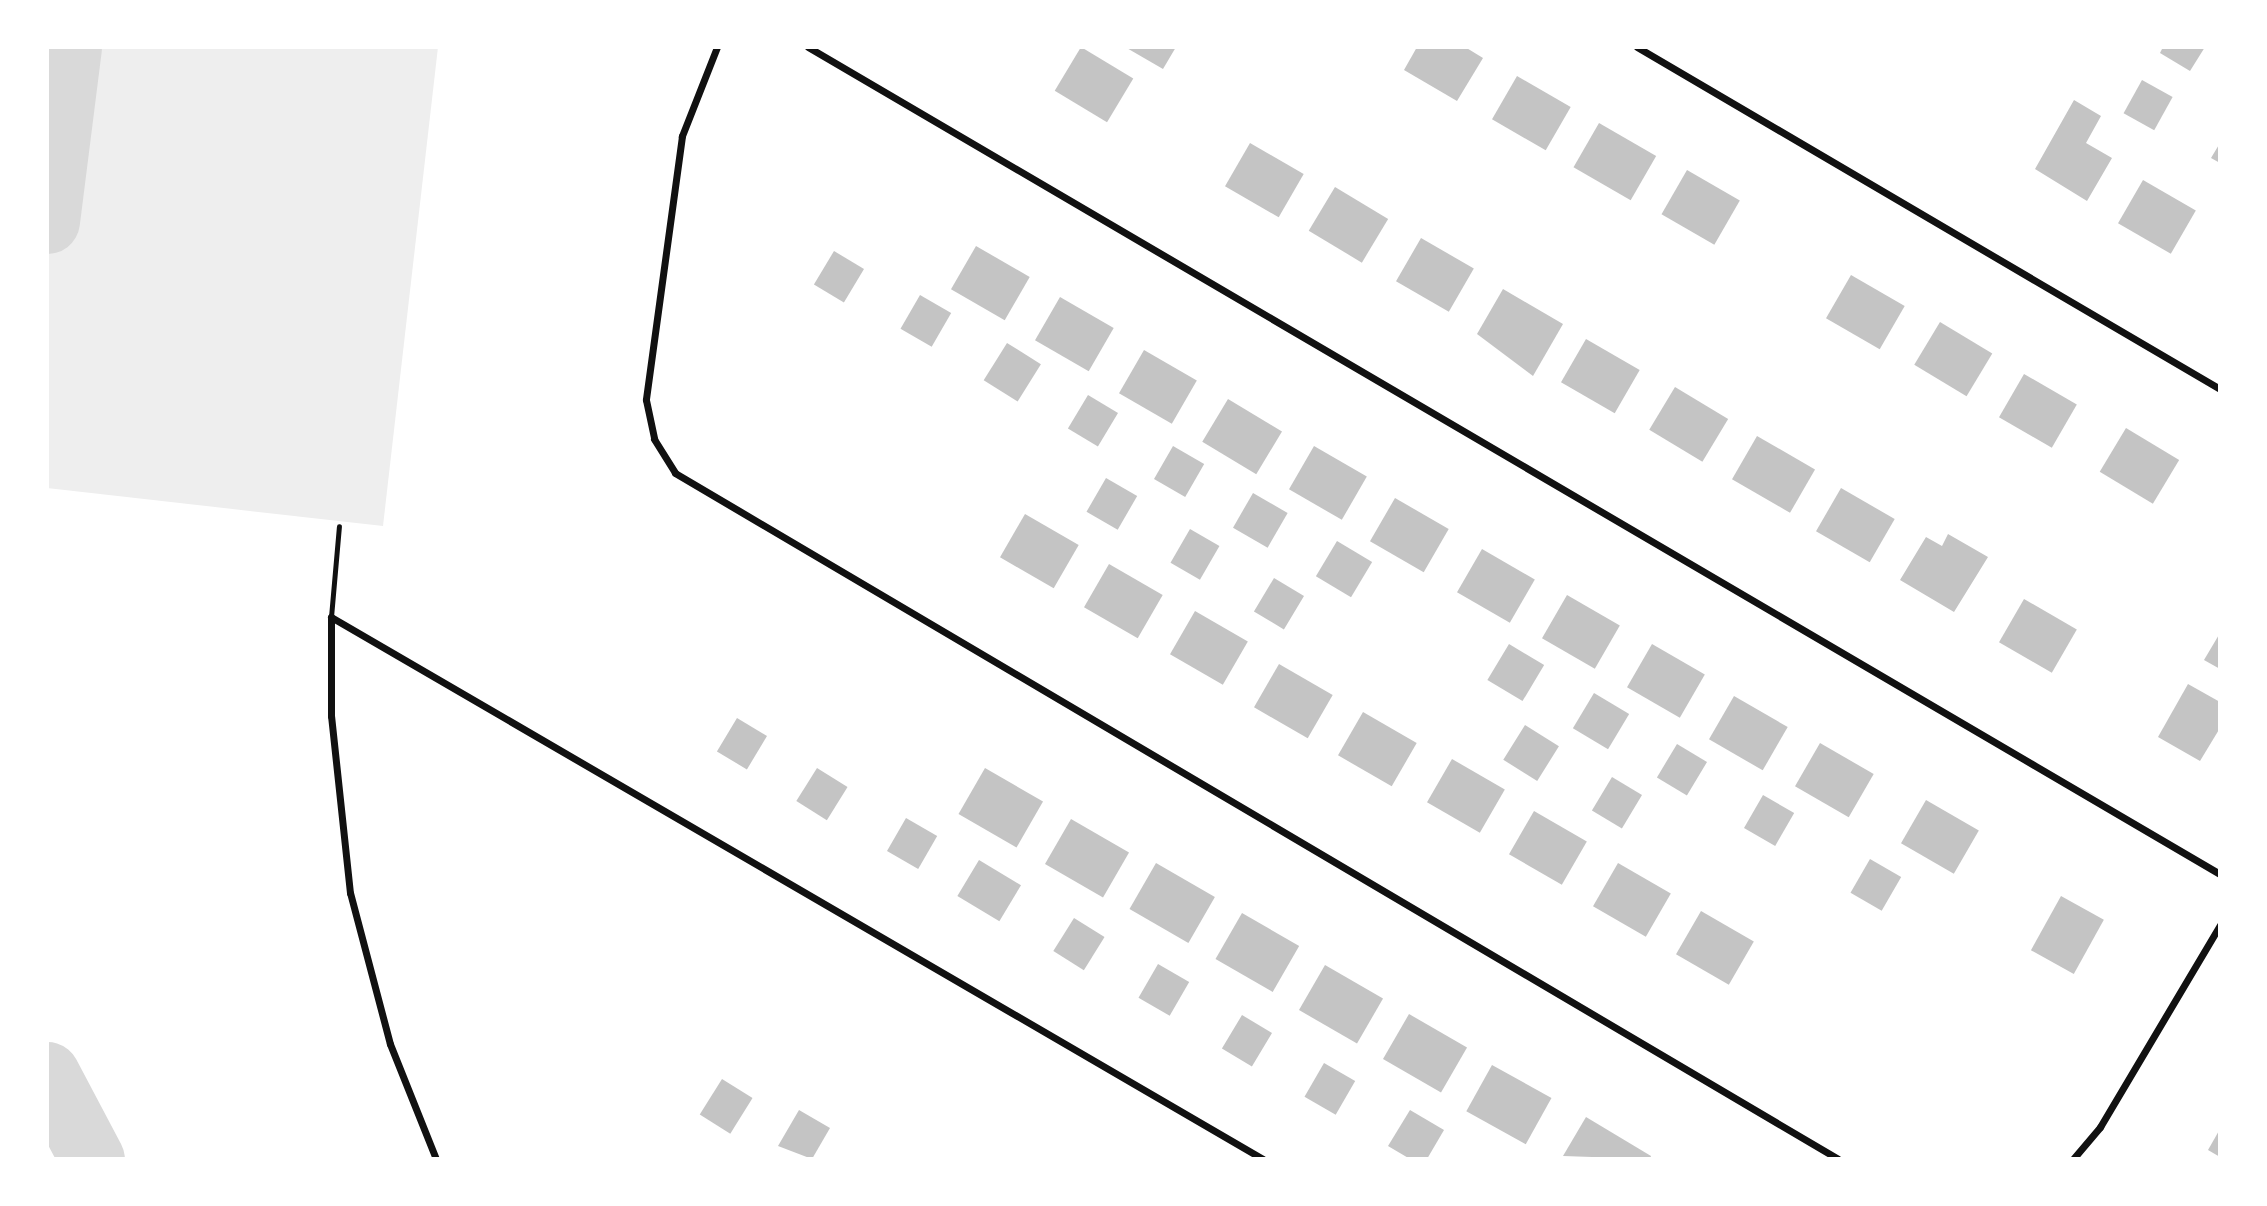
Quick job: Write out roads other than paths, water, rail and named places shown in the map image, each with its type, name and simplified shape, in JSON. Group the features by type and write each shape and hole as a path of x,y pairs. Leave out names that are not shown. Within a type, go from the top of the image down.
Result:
{"street":[{"path":"717,47 682,136 646,400 663,457 696,489 1838,1159"},
{"path":"808,47 2220,874"},
{"path":"1637,47 2220,389"},
{"path":"331,617 331,716 350,893 390,1044 436,1159"},
{"path":"331,617 1263,1159"},
{"path":"2073,1159 2100,1127 2220,925"}],"lane":[{"path":"331,617 339,526"}],"waterway":[{"path":"47,221 69,47"},
{"path":"47,1074 92,1159"}]}
